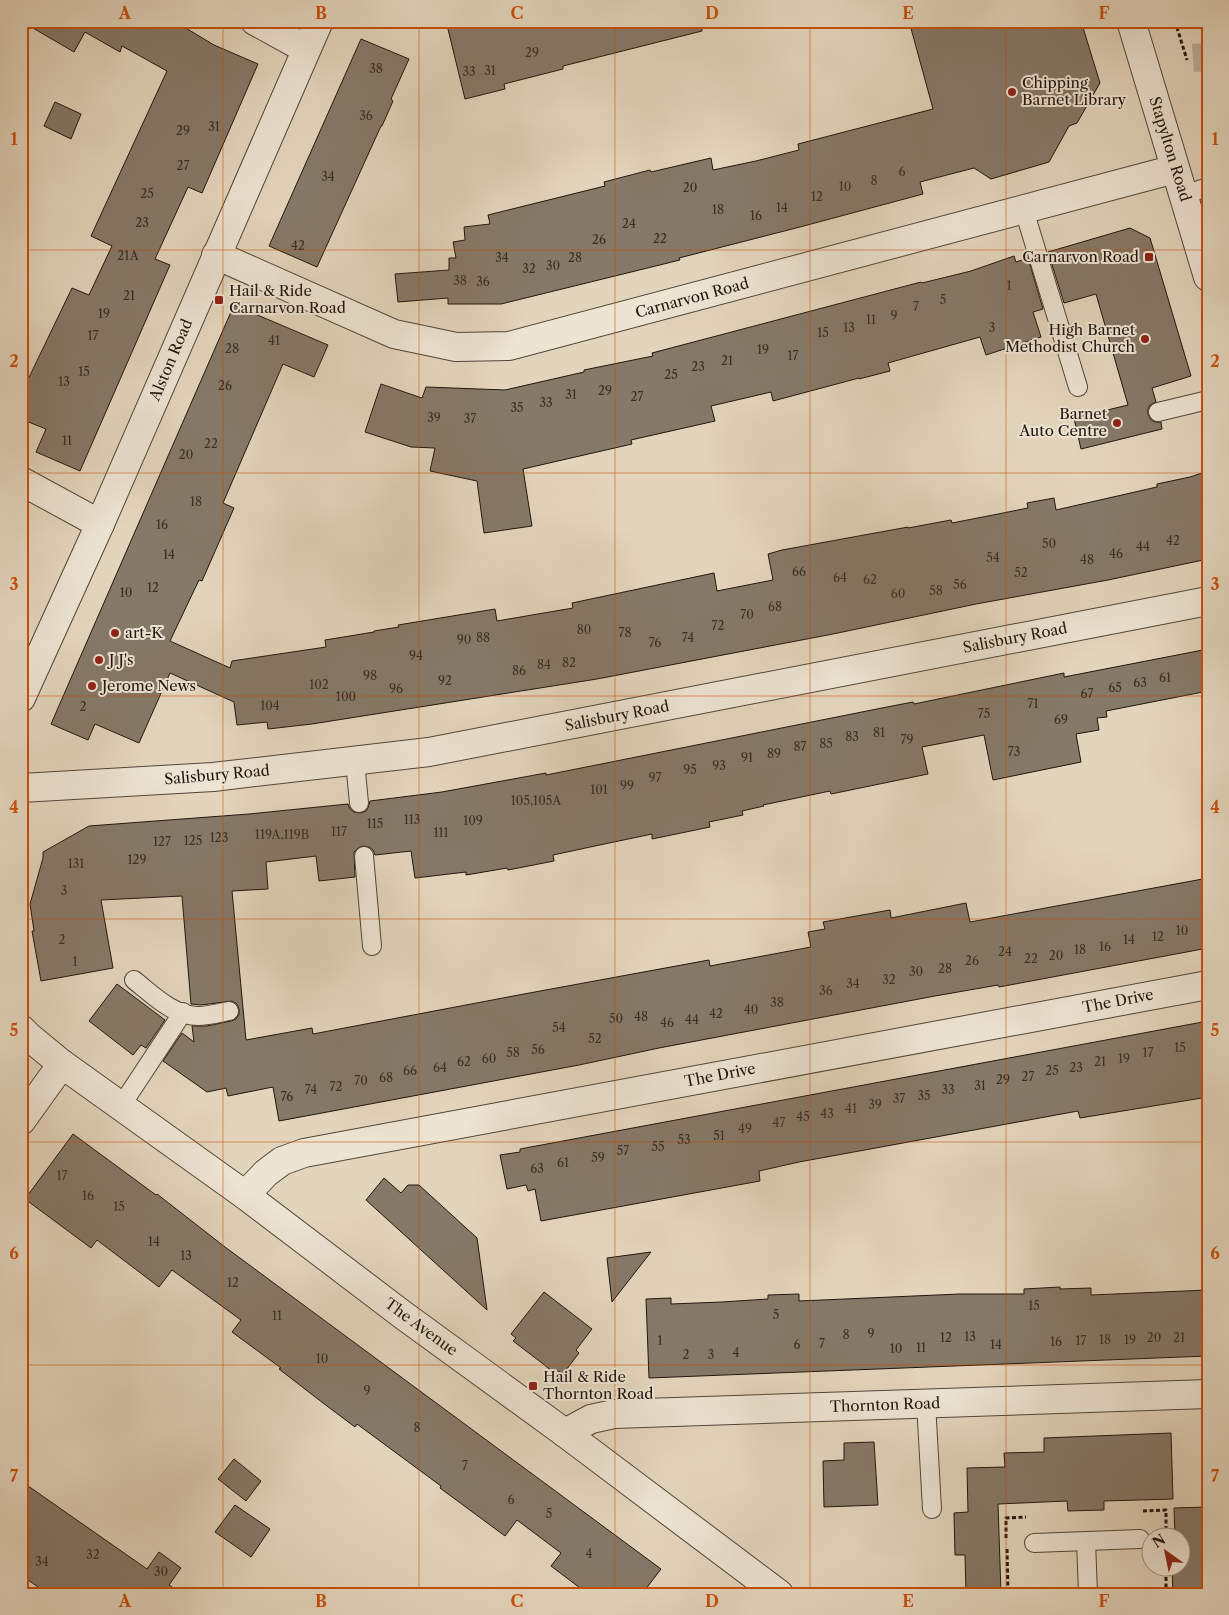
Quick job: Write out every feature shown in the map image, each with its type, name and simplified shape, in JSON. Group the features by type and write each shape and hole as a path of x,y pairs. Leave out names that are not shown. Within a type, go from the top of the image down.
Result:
{"street":[{"path":"255,21 306,49"},
{"name":"Alston Road","path":"21,698 100,524 319,21"},
{"name":"Stapylton Road","path":"1131,21 1175,169 1196,191 1208,277"},
{"name":"Carnarvon Road","path":"216,255 394,334 456,347 509,346 1175,169"},
{"path":"21,481 100,524"},
{"name":"Salisbury Road","path":"21,788 213,777 429,752 1208,601"},
{"name":"The Drive","path":"245,1195 266,1173 282,1162 304,1153 1208,985"},
{"path":"21,1029 62,1064 21,1121"},
{"name":"The Avenue","path":"62,1064 245,1195 403,1315 566,1433 779,1594"},
{"name":"Thornton Road","path":"566,1433 591,1419 614,1414 1208,1394"}],"lane":[{"path":"1024,210 1078,387"},
{"path":"1158,412 1208,400"},
{"path":"355,761 359,802"},
{"path":"364,856 372,946"},
{"path":"134,980 167,1006 183,1012 197,1016 229,1011"},
{"path":"121,1106 183,1012"},
{"path":"926,1403 932,1509"},
{"path":"1034,1543 1140,1538"},
{"path":"1086,1541 1088,1594"}],"path":[{"path":"1175,21 1187,60"},
{"path":"1166,1578 1166,1594"}],"building":[{"path":"21,21 174,21 214,45 258,64 202,193 188,187 155,259 170,265 80,471 36,452 46,429 21,419 21,394 72,288 89,295 112,246 91,236 167,71 122,46 120,52 85,32 74,52"},
{"path":"446,21 701,21 702,31 563,66 563,69 504,84 505,89 465,99"},
{"path":"909,21 1081,21 1100,83 1077,123 1069,126 1049,162 991,179 974,168 920,182 923,194 679,258 680,260 501,304 448,304 448,298 398,302 395,274 449,270 449,258 456,258 453,242 465,240 464,227 490,224 488,215 605,186 604,182 650,170 651,172 711,158 713,170 756,161 799,150 798,144 933,109"},
{"path":"361,39 409,59 391,99 393,101 382,126 317,267 269,246"},
{"path":"55,102 81,114 71,139 44,126"},
{"name":"High Barnet Methodist Church","path":"1130,228 1150,238 1191,376 1152,388 1156,402 1150,405 1148,414 1151,420 1161,422 1162,429 1081,449 1074,418 1128,405 1096,294 1064,303 1048,252"},
{"path":"1014,256 1016,262 1028,258 1043,309 1033,312 1041,337 986,355 980,337 888,363 890,371 859,379 773,401 771,392 711,406 715,421 631,440 632,444 523,469 532,526 484,533 477,481 430,471 435,448 411,447 365,432 381,384 422,398 426,387 505,390 584,372 584,370 653,356 652,353 921,282 971,271"},
{"path":"234,305 328,345 314,377 283,364 223,503 234,508 202,581 199,580 170,641 230,668 232,661 326,647 325,640 399,627 398,625 495,609 497,621 573,608 572,603 714,573 717,591 773,580 768,554 782,550 951,520 952,523 1028,508 1027,503 1054,498 1056,510 1157,487 1157,484 1208,471 1208,559 597,679 312,724 268,729 267,722 237,725 234,702 170,673 139,743 95,724 88,740 51,724"},
{"path":"1208,649 1208,691 1106,711 1107,717 1097,718 1099,730 1076,734 1081,762 993,780 984,735 922,747 928,774 831,794 830,791 763,805 742,811 743,815 709,822 710,827 652,839 652,834 553,855 554,861 508,870 507,868 466,875 466,872 415,878 411,851 375,855 369,847 363,846 354,852 355,877 319,881 316,856 266,862 268,889 232,891 246,1040 312,1028 313,1034 709,960 710,966 811,947 808,932 825,929 823,922 890,910 891,918 966,903 970,922 1208,878 1208,948 999,987 998,985 935,996 279,1121 273,1087 228,1096 226,1088 207,1092 163,1061 182,1033 194,1042 192,1026 207,1026 231,1021 236,1019 239,1014 237,1004 232,1001 201,1005 191,1004 182,896 101,900 113,968 41,981 32,931 34,931 30,904 43,852 89,826 249,814 348,804 354,812 360,813 366,811 370,801 442,792 546,773 546,775 1064,673 1064,677"},
{"path":"117,984 165,1020 146,1048 141,1045 133,1055 89,1021"},
{"path":"1208,1021 1208,1097 1080,1118 1078,1111 799,1162 759,1171 760,1181 541,1221 535,1189 528,1191 526,1185 507,1189 500,1155 520,1152 520,1149"},
{"path":"73,1134 157,1194 225,1247 661,1569 642,1594 588,1594 551,1566 561,1553 517,1520 505,1536 357,1424 355,1427 232,1332 241,1320 172,1270 159,1287 97,1240 91,1248 25,1199"},
{"path":"384,1178 401,1193 408,1185 419,1185 477,1238 487,1310 366,1200"},
{"path":"651,1252 612,1302 607,1258"},
{"path":"1060,1287 1060,1289 1091,1288 1091,1295 1208,1290 1208,1356 649,1378 646,1299 671,1298 671,1304 768,1299 768,1295 799,1294 799,1301 960,1294 1024,1294 1024,1289"},
{"path":"544,1292 592,1329 576,1350 579,1353 563,1374 556,1370 554,1373 513,1341 516,1338 511,1334"},
{"path":"1171,1433 1173,1499 1104,1501 1104,1510 1068,1511 1067,1501 998,1504 1001,1594 966,1594 965,1555 955,1555 954,1513 968,1512 967,1468 1005,1467 1004,1453 1044,1452 1044,1438"},
{"path":"874,1442 878,1505 824,1507 823,1461 844,1460 844,1443"},
{"path":"234,1459 261,1481 246,1501 218,1479"},
{"path":"21,1481 147,1569 159,1552 181,1568 169,1585 182,1594 48,1594 21,1575"},
{"path":"235,1505 270,1529 251,1557 215,1532"},
{"path":"1208,1507 1208,1594 1173,1594 1172,1578 1192,1578 1192,1528 1175,1528 1174,1508"}],"tunnel":[{"path":"1193,58 1208,57"}],"place":[{"name":"Chipping Barnet Library","path":"1012,92"},
{"name":"Carnarvon Road","path":"1149,257"},
{"name":"Hail & Ride Carnarvon Road","path":"219,300"},
{"name":"High Barnet Methodist Church","path":"1145,339"},
{"name":"Barnet Auto Centre","path":"1117,423"},
{"name":"art-K","path":"115,633"},
{"name":"J J's","path":"99,660"},
{"name":"Jerome News","path":"92,686"},
{"name":"Hail & Ride Thornton Road","path":"533,1386"}]}
